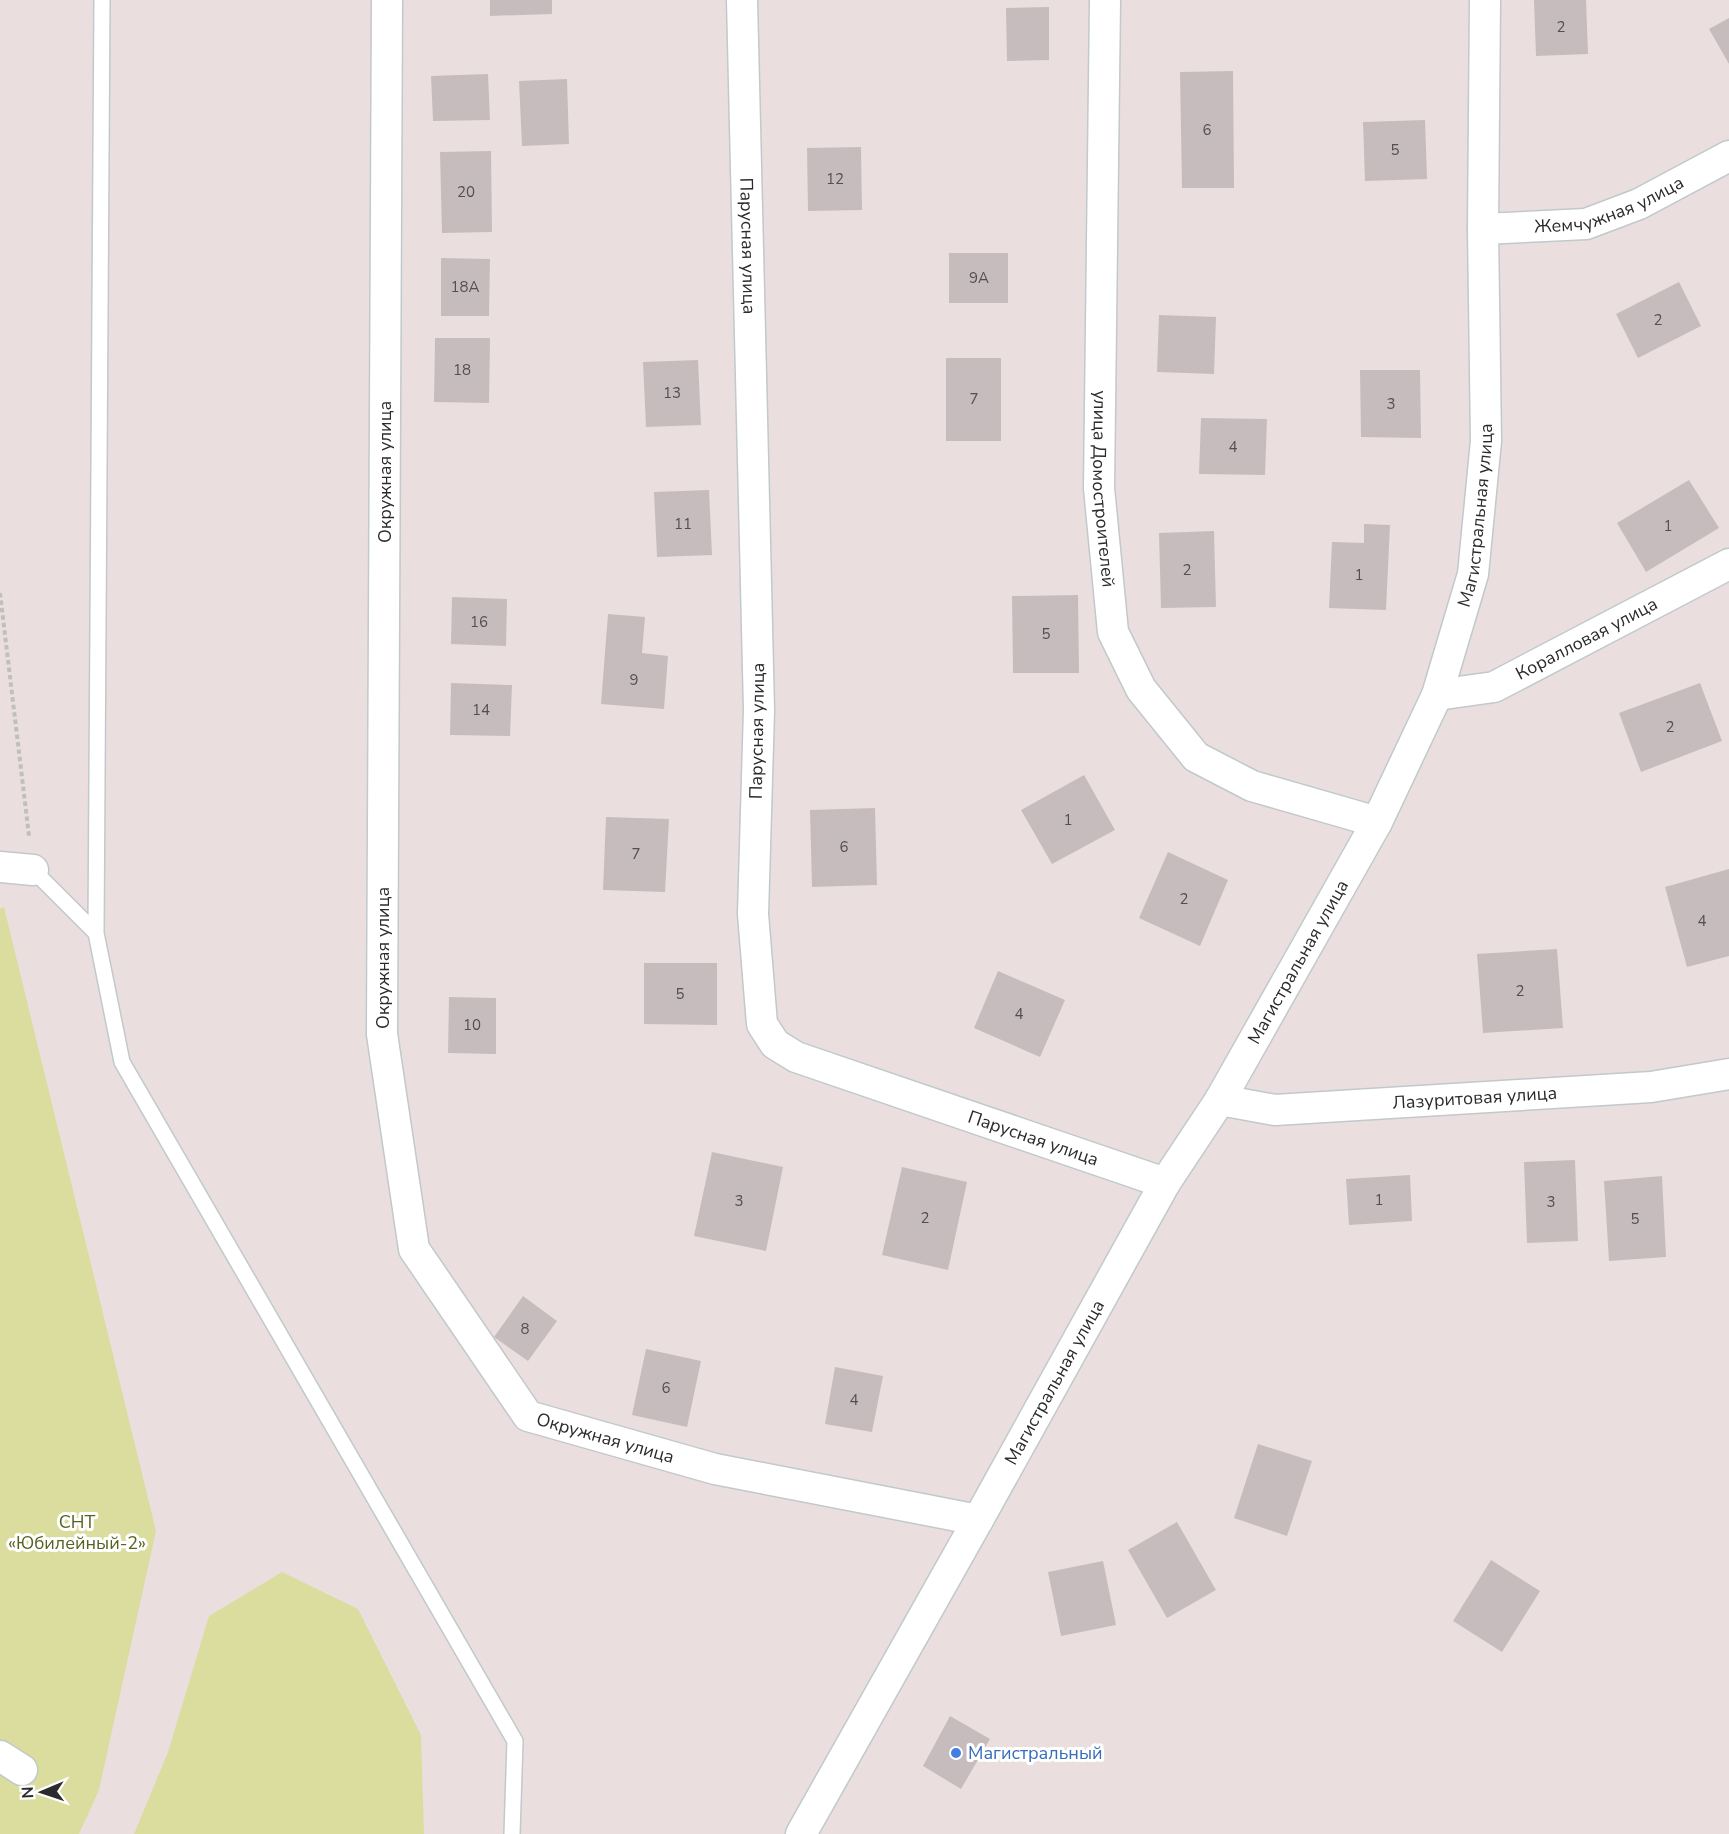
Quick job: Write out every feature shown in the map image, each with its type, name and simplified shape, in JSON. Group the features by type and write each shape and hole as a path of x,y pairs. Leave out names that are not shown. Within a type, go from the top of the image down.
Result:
{"street":[{"name":"Окружная улица","path":"387,0 382,1034 414,1249 528,1416 715,1469 978,1521"},
{"name":"Парусная улица","path":"742,0 759,710 753,914 762,1024 775,1044 796,1057 1165,1183"},
{"name":"улица Домостроителей","path":"1105,0 1099,488 1113,632 1141,689 1196,757 1252,786 1377,822"},
{"name":"Магистральная улица","path":"801,1834 1165,1183 1220,1100 1377,822 1437,695 1473,574 1486,441 1483,229 1485,0"},
{"name":"Жемчужная улица","path":"1483,229 1586,224 1639,204 1729,156"},
{"name":"Коралловая улица","path":"1437,695 1494,687 1729,564"},
{"path":"0,867 33,870"},
{"name":"Лазуритовая улица","path":"1220,1100 1275,1110 1651,1087 1729,1074"}],"lane":[{"path":"102,0 96,933 122,1062 515,1741 512,1834"},
{"path":"33,870 96,933"}],"path":[{"path":"0,593 33,870"}],"green space":[{"name":"СНТ «Юбилейный-2»","path":"4,907 156,1531 99,1790 79,1834 0,1834 0,909"},
{"path":"282,1572 358,1609 421,1735 424,1834 134,1834 168,1752 209,1616"}],"building":[{"path":"490,0 552,0 552,14 490,16"},
{"path":"1534,0 1586,0 1588,54 1536,56"},
{"path":"1049,7 1049,60 1007,61 1006,8"},
{"path":"1729,18 1729,64 1709,29"},
{"path":"1233,71 1234,188 1182,188 1180,72"},
{"path":"488,74 490,120 433,121 431,76"},
{"path":"567,79 569,144 522,146 519,81"},
{"path":"1425,120 1427,179 1365,181 1363,122"},
{"path":"861,147 862,210 808,211 807,148"},
{"path":"491,151 492,232 442,233 440,152"},
{"path":"949,253 1008,253 1008,303 949,303"},
{"path":"441,258 490,259 489,316 441,316"},
{"path":"1679,282 1701,326 1638,358 1616,314"},
{"path":"1159,315 1216,317 1214,374 1157,372"},
{"path":"435,338 490,338 489,403 434,402"},
{"path":"946,358 1001,358 1001,441 946,441"},
{"path":"698,360 701,425 646,427 643,362"},
{"path":"1360,370 1420,370 1421,438 1361,437"},
{"path":"1201,418 1267,419 1265,475 1199,474"},
{"path":"1689,480 1719,528 1646,572 1617,523"},
{"path":"709,490 712,555 657,557 654,492"},
{"path":"1364,524 1390,525 1386,610 1329,608 1332,542 1364,543"},
{"path":"1214,531 1216,607 1161,608 1159,533"},
{"path":"1078,595 1079,673 1013,673 1012,596"},
{"path":"452,597 507,599 506,646 451,644"},
{"path":"608,614 645,617 642,653 668,656 664,709 601,704"},
{"path":"451,683 512,685 510,736 450,735"},
{"path":"1700,683 1722,741 1641,772 1619,713"},
{"path":"1084,775 1115,830 1052,864 1021,810"},
{"path":"875,808 877,885 812,887 810,810"},
{"path":"606,817 669,819 665,892 603,890"},
{"path":"1168,852 1228,880 1200,946 1139,918"},
{"path":"1729,869 1729,956 1687,967 1665,887"},
{"path":"1557,949 1563,1028 1483,1033 1477,954"},
{"path":"644,963 717,963 717,1025 644,1024"},
{"path":"998,971 1065,1000 1040,1057 974,1028"},
{"path":"449,997 496,998 496,1054 448,1053"},
{"path":"712,1152 783,1167 766,1251 694,1236"},
{"path":"1575,1160 1578,1241 1527,1243 1524,1162"},
{"path":"902,1167 967,1182 948,1270 882,1255"},
{"path":"1410,1175 1412,1221 1349,1225 1346,1179"},
{"path":"1662,1176 1666,1257 1609,1261 1604,1181"},
{"path":"523,1296 557,1321 528,1361 494,1337"},
{"path":"646,1349 701,1361 687,1427 632,1415"},
{"path":"835,1367 883,1376 872,1432 825,1424"},
{"path":"1258,1444 1312,1461 1287,1536 1234,1518"},
{"path":"1177,1522 1216,1590 1167,1618 1128,1550"},
{"path":"1491,1560 1540,1591 1502,1652 1453,1621"},
{"path":"1103,1561 1116,1625 1061,1636 1048,1572"},
{"name":"Магистральный","path":"950,1716 990,1739 961,1789 923,1766"}],"place":[{"name":"Магистральный","path":"956,1753"}]}
